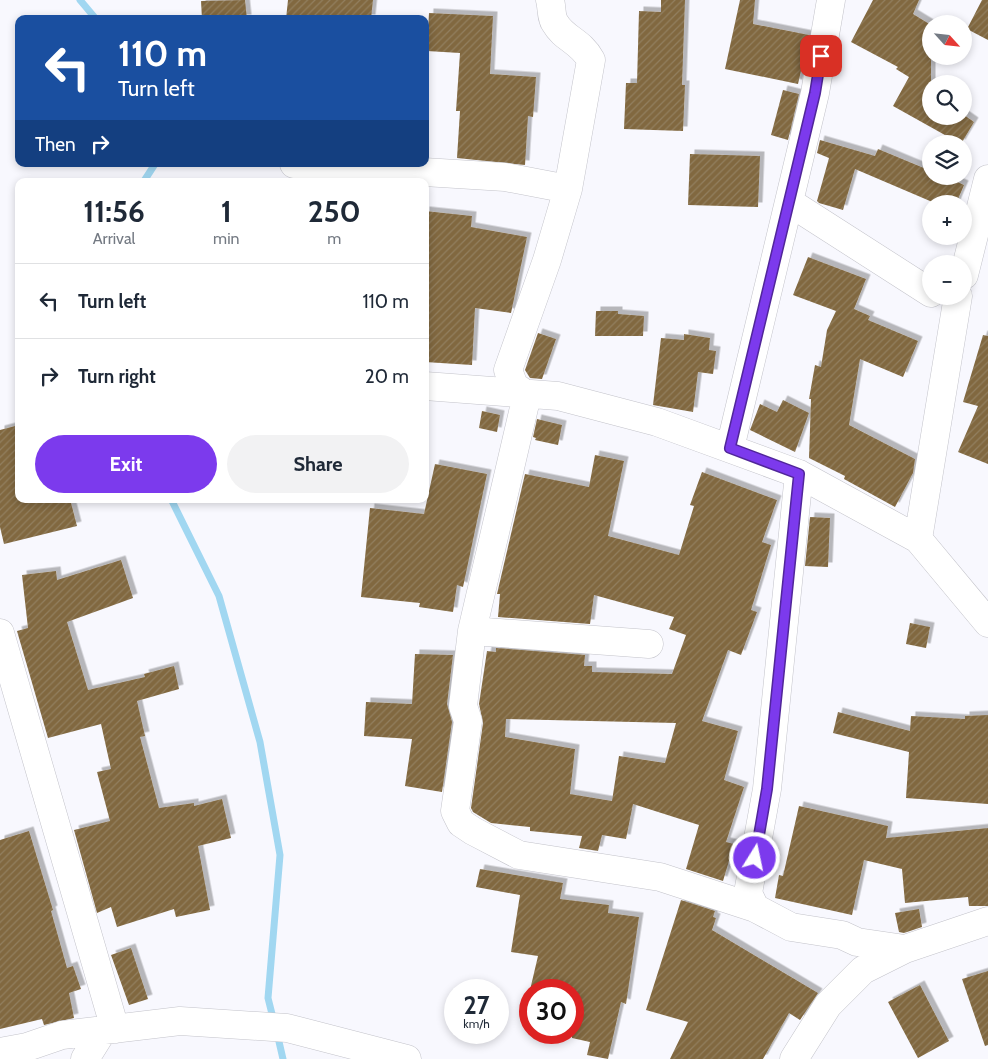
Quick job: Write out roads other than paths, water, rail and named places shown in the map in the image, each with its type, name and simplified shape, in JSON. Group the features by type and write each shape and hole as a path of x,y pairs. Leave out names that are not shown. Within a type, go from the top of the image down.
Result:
{"street":[{"path":"527,394 514,386 508,370 547,260 568,189 591,60 585,48 567,36 554,23 550,0"},
{"path":"730,448 815,93 831,0"},
{"path":"343,167 505,177 568,189"},
{"path":"969,255 988,179"},
{"path":"789,202 922,286"},
{"path":"918,539 949,305"},
{"path":"429,386 558,396 657,422 799,474 918,539 988,623"},
{"path":"527,394 472,631 463,706 468,721 456,811 462,823 519,855 660,877 755,908 791,927 842,936 857,942 905,949"},
{"path":"755,908 748,893 767,789 799,474"},
{"path":"472,631 649,644"},
{"path":"0,634 109,1030"},
{"path":"794,1059 828,1005 863,970 905,949 988,921"},
{"path":"857,942 863,970"},
{"path":"0,1052 28,1047 62,1035 180,1021 277,1027 407,1059"},
{"path":"85,1059 109,1030"}],"waterway":[{"path":"80,0 93,15"},
{"path":"146,178 153,167"},
{"path":"173,503 219,596 260,742 280,855 268,998 274,1022"},
{"path":"277,1033 283,1059"}]}
